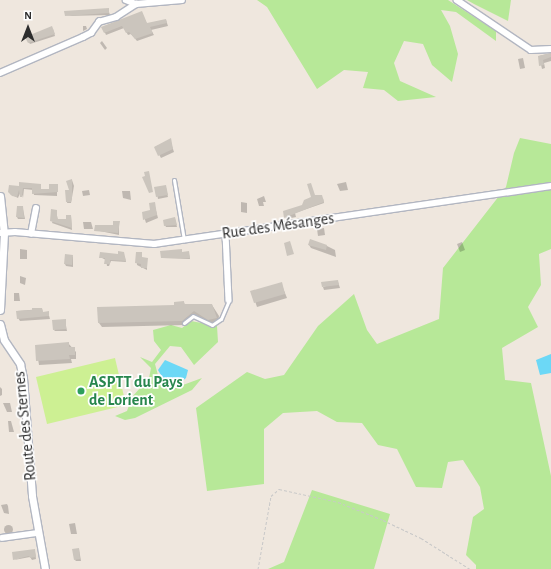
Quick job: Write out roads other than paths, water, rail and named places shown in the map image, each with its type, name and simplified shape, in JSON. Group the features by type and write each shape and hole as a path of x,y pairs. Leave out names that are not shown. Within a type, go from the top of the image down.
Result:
{"street":[{"path":"126,0 136,4 182,0"},
{"path":"457,0 531,50 551,49"},
{"path":"0,73 83,38 91,33 98,22 116,17 136,4"},
{"name":"Rue des Mésanges","path":"2,233 154,244 551,186"},
{"path":"0,196 2,233 0,310"},
{"path":"31,234 36,208"},
{"path":"226,234 229,300"},
{"name":"Route des Sternes","path":"0,324 4,340 20,364 24,378 30,476 45,569"},
{"path":"2,538 39,532"}],"lane":[{"path":"174,180 184,240"},
{"path":"184,322 193,316 212,325 221,320 229,300"}],"water":[{"path":"551,354 551,373 540,375 536,360"},
{"path":"165,360 188,370 186,378 175,387 165,382 158,370"}],"place":[{"name":"ASPTT du Pays de Lorient","path":"81,391"}]}
